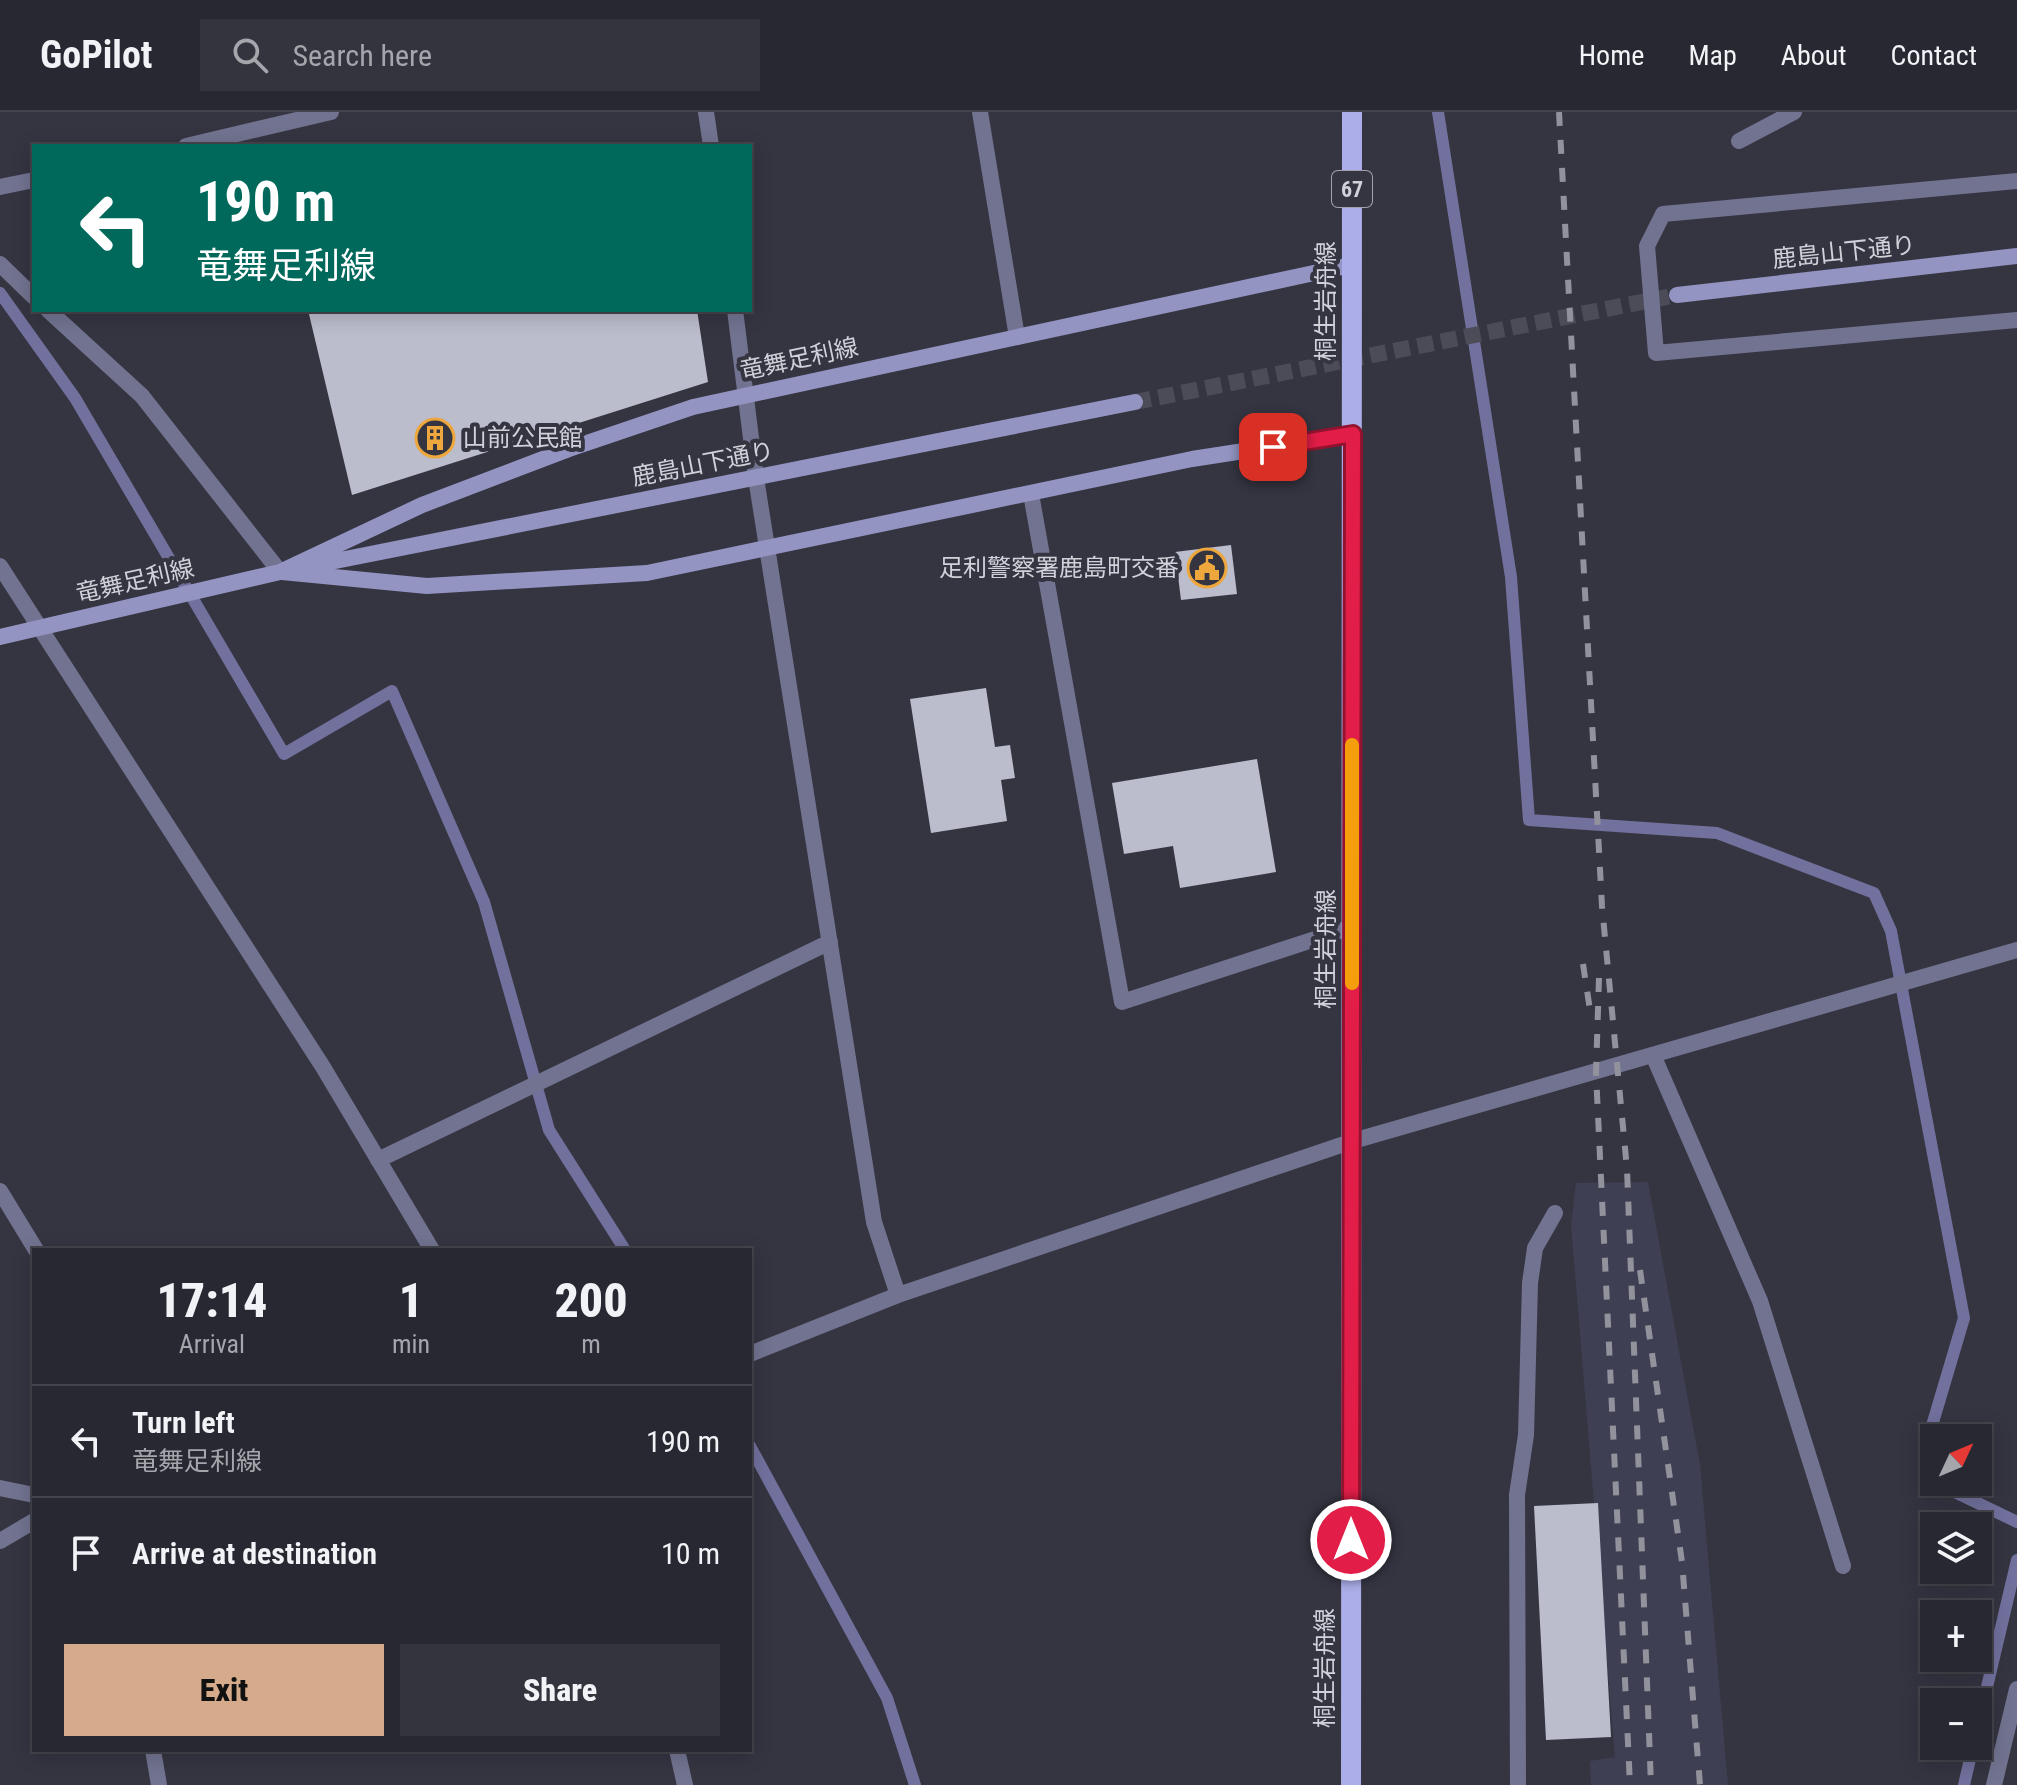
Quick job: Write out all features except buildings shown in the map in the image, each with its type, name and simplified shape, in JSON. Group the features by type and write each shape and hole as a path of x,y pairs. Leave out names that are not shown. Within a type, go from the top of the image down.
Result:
{"main road":[{"name":"桐生岩舟線","path":"1351,1785 1352,112"},
{"name":"鹿島山下通り","path":"1677,295 2017,256"},
{"name":"竜舞足利線","path":"0,637 280,572 422,505 569,449 693,407 1351,265"},
{"name":"鹿島山下通り","path":"280,572 1135,402"},
{"name":"竜舞足利線","path":"280,572 427,586 647,573 770,550 1192,459 1353,434"}],"street":[{"path":"193,144 286,118 331,112"},
{"path":"706,112 711,144"},
{"path":"980,112 1017,337"},
{"path":"1739,141 1794,112"},
{"path":"0,187 32,180"},
{"path":"2017,181 1663,214 1647,246 1656,353 2017,320"},
{"path":"0,264 32,295"},
{"path":"50,312 142,396 280,572"},
{"path":"735,312 756,478 770,550 874,1222 898,1295"},
{"path":"1031,494 1122,1002 1352,927"},
{"path":"0,566 323,1067 431,1248"},
{"path":"378,1160 830,942"},
{"path":"752,1353 898,1295 1353,1141 2017,950"},
{"path":"1653,1055 1760,1301 1843,1566"},
{"path":"0,1191 35,1248"},
{"path":"1518,1785 1517,1495 1526,1435 1530,1283 1535,1248 1555,1213"},
{"path":"0,1488 32,1495"},
{"path":"0,1541 32,1522"},
{"path":"1994,1785 2017,1689"},
{"path":"153,1752 159,1785"},
{"path":"677,1752 685,1785"}],"shaded area":[{"path":"1648,1182 1700,1465 1728,1785 1591,1785 1590,1761 1615,1757 1571,1225 1576,1183"}],"waterway":[{"path":"1438,112 1511,577 1529,820 1717,833 1874,893 1891,931 1964,1318 1932,1424"},
{"path":"0,293 75,398 284,754 392,691 484,902 549,1130 624,1248"},
{"path":"752,1450 887,1698 915,1785"},
{"path":"1963,1496 2017,1522"},
{"path":"1987,1688 2017,1560"},
{"path":"1964,1785 1970,1760"}],"tunnel":[{"path":"1135,402 1677,295"}],"railway":[{"path":"1559,112 1602,906 1627,1169 1651,1785"},
{"path":"1583,964 1590,1010"},
{"path":"1599,978 1596,1073 1630,1785"},
{"path":"1640,1270 1682,1562 1700,1785"}],"slow traffic":[{"path":"1352,745 1352,983"}],"place":[{"name":"山前公民館","path":"435,438"},
{"name":"足利警察署鹿島町交番","path":"1207,568"}],"route":[{"path":"1273,447 1353,434 1351,1540"}]}
